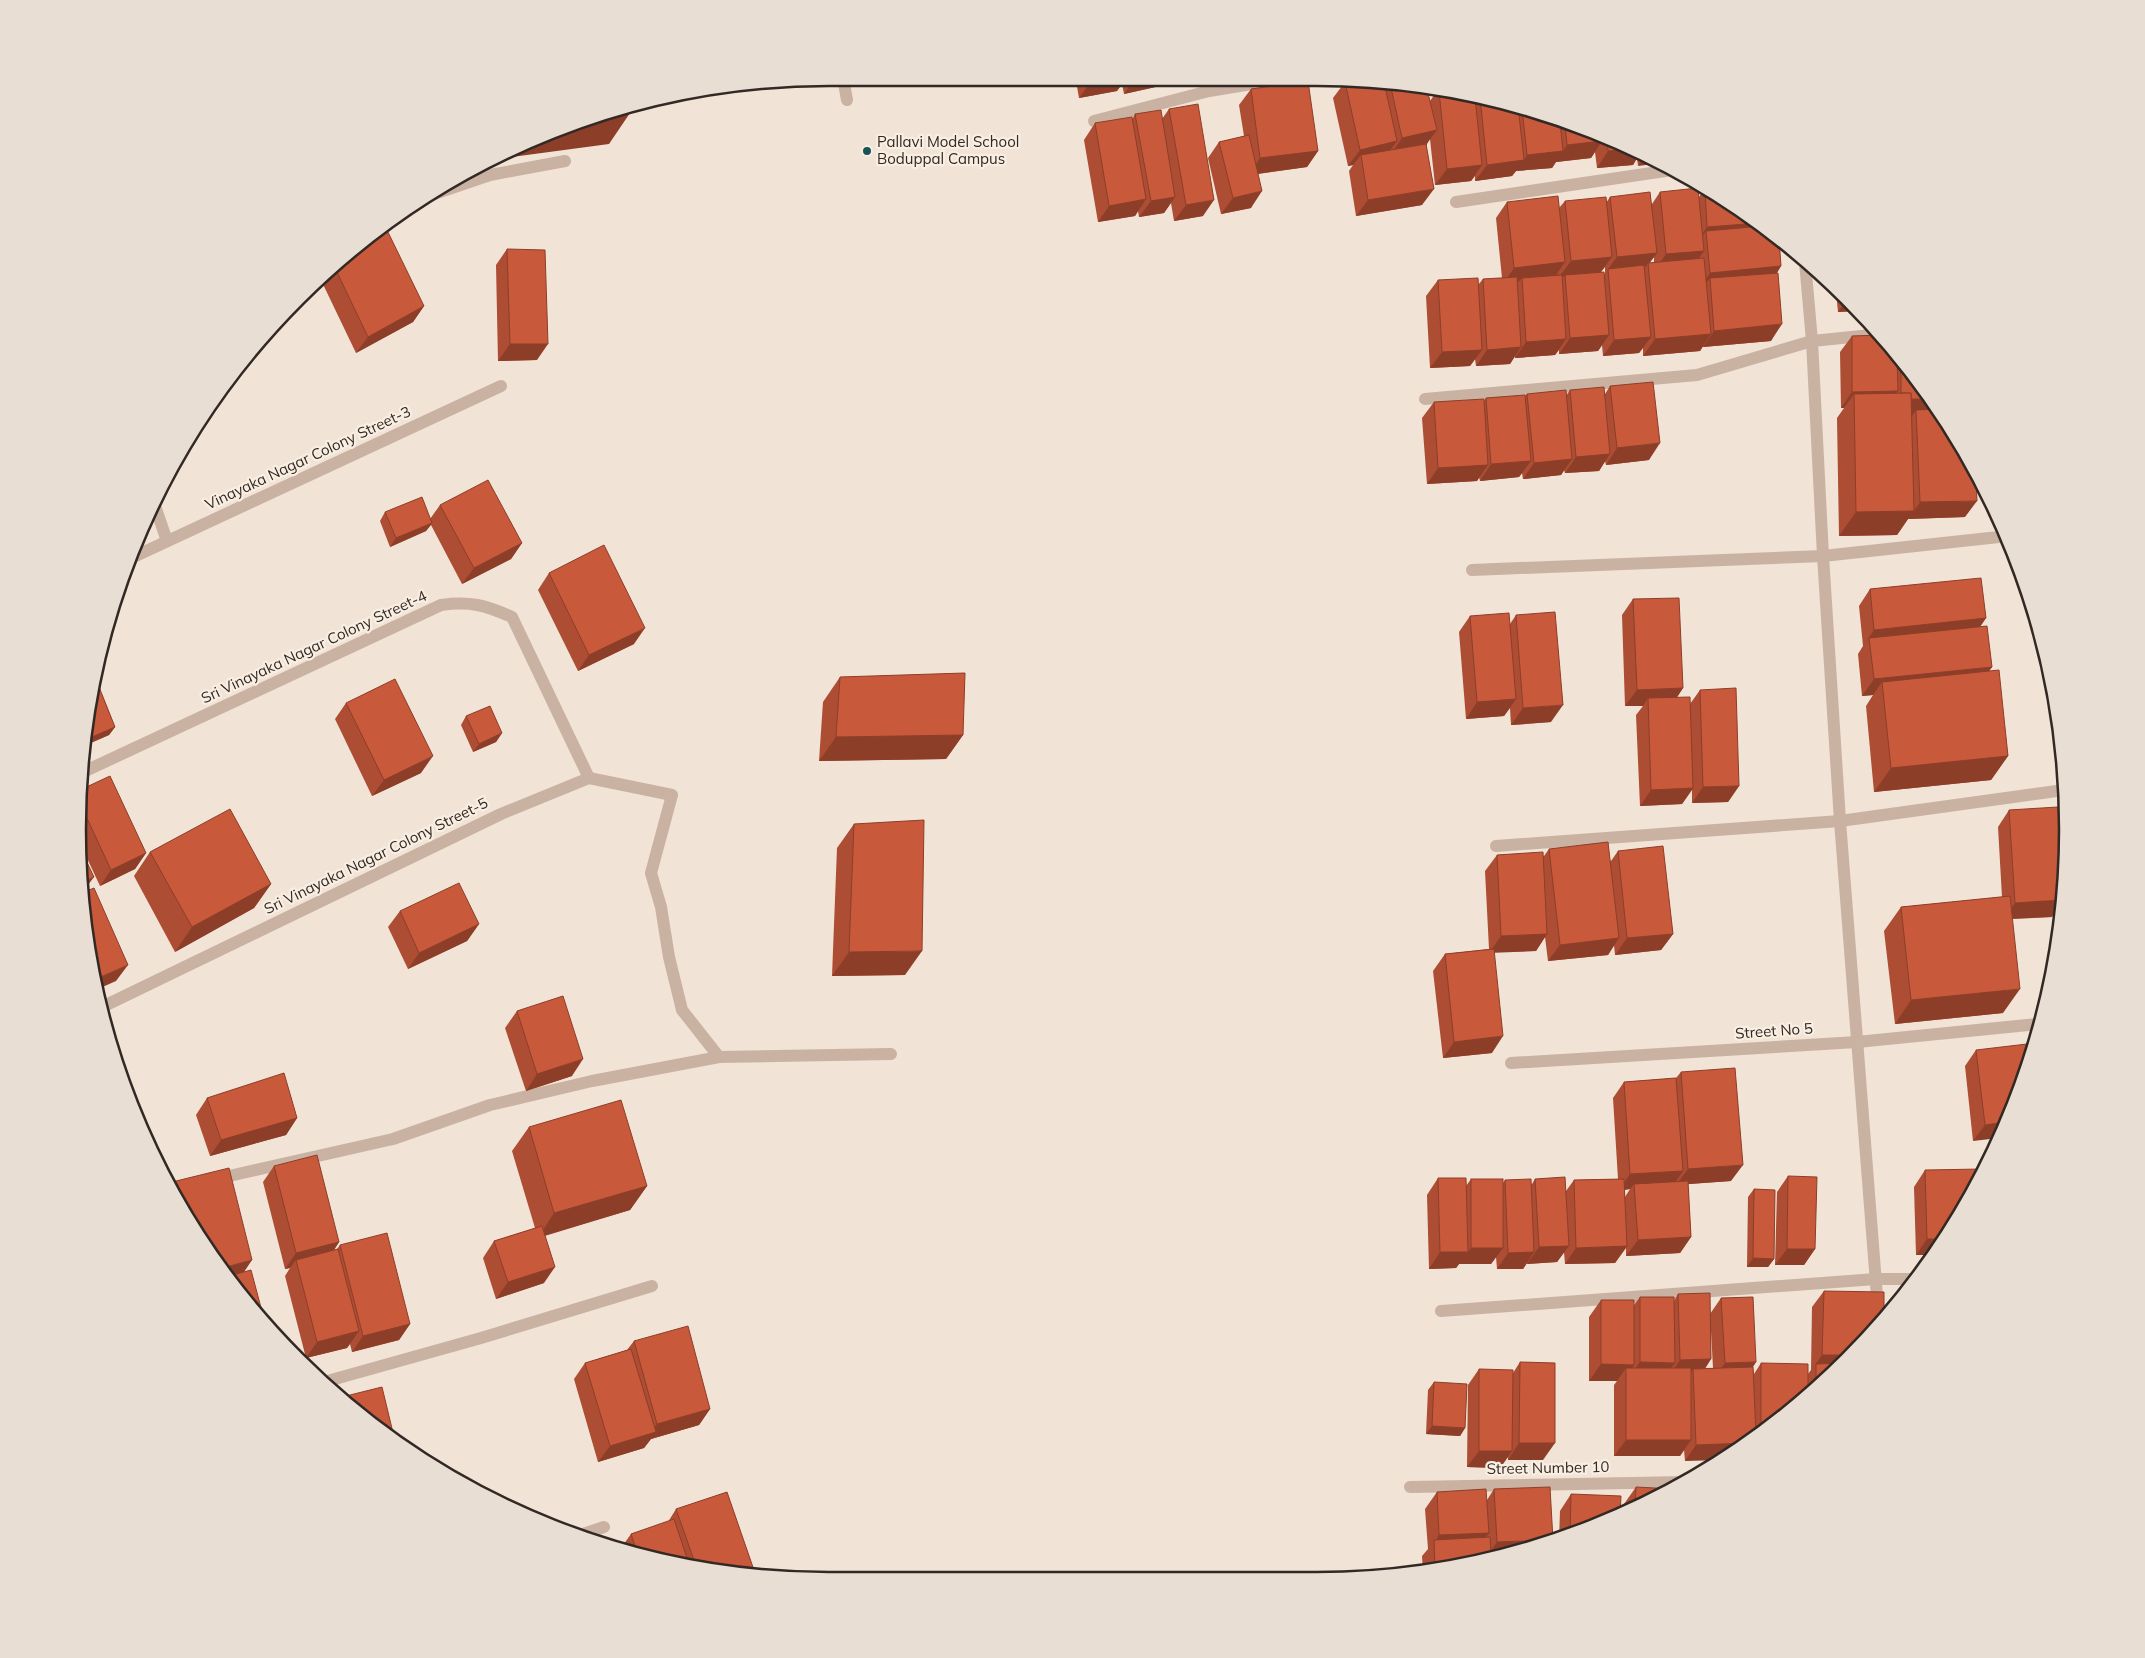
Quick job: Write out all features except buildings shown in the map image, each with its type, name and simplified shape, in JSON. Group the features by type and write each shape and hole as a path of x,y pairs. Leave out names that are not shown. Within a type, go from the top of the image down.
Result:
{"street":[{"path":"845,86 847,100"},
{"path":"1094,121 1208,86"},
{"path":"459,186 490,175 565,161"},
{"path":"1456,202 1661,172"},
{"path":"1806,271 1812,341 1823,556 1840,821 1878,1314"},
{"path":"1425,399 1697,375 1812,341 1870,335"},
{"name":"Vinayaka Nagar Colony Street-3","path":"140,554 501,386"},
{"path":"157,513 167,541"},
{"path":"1472,570 1823,556 1998,537"},
{"name":"Sri Vinayaka Nagar Colony Street-4","path":"89,769 441,605 463,602 487,606 512,618 589,778"},
{"path":"589,778 672,795 651,873 661,907 682,1010 719,1057"},
{"name":"Sri Vinayaka Nagar Colony Street-5","path":"108,1003 502,814 589,778"},
{"path":"1496,846 1840,821 2057,791"},
{"name":"Street No 5","path":"1511,1063 1857,1042 2032,1025"},
{"path":"200,1183 393,1139 490,1106 592,1081 719,1057 891,1054"},
{"path":"1441,1311 1876,1279 1906,1279"},
{"path":"331,1380 481,1338 652,1286"},
{"name":"Street Number 10","path":"1410,1486 1668,1482"},
{"path":"590,1532 604,1527"}],"place":[{"name":"Pallavi Model School Boduppal Campus","path":"867,151"}]}
